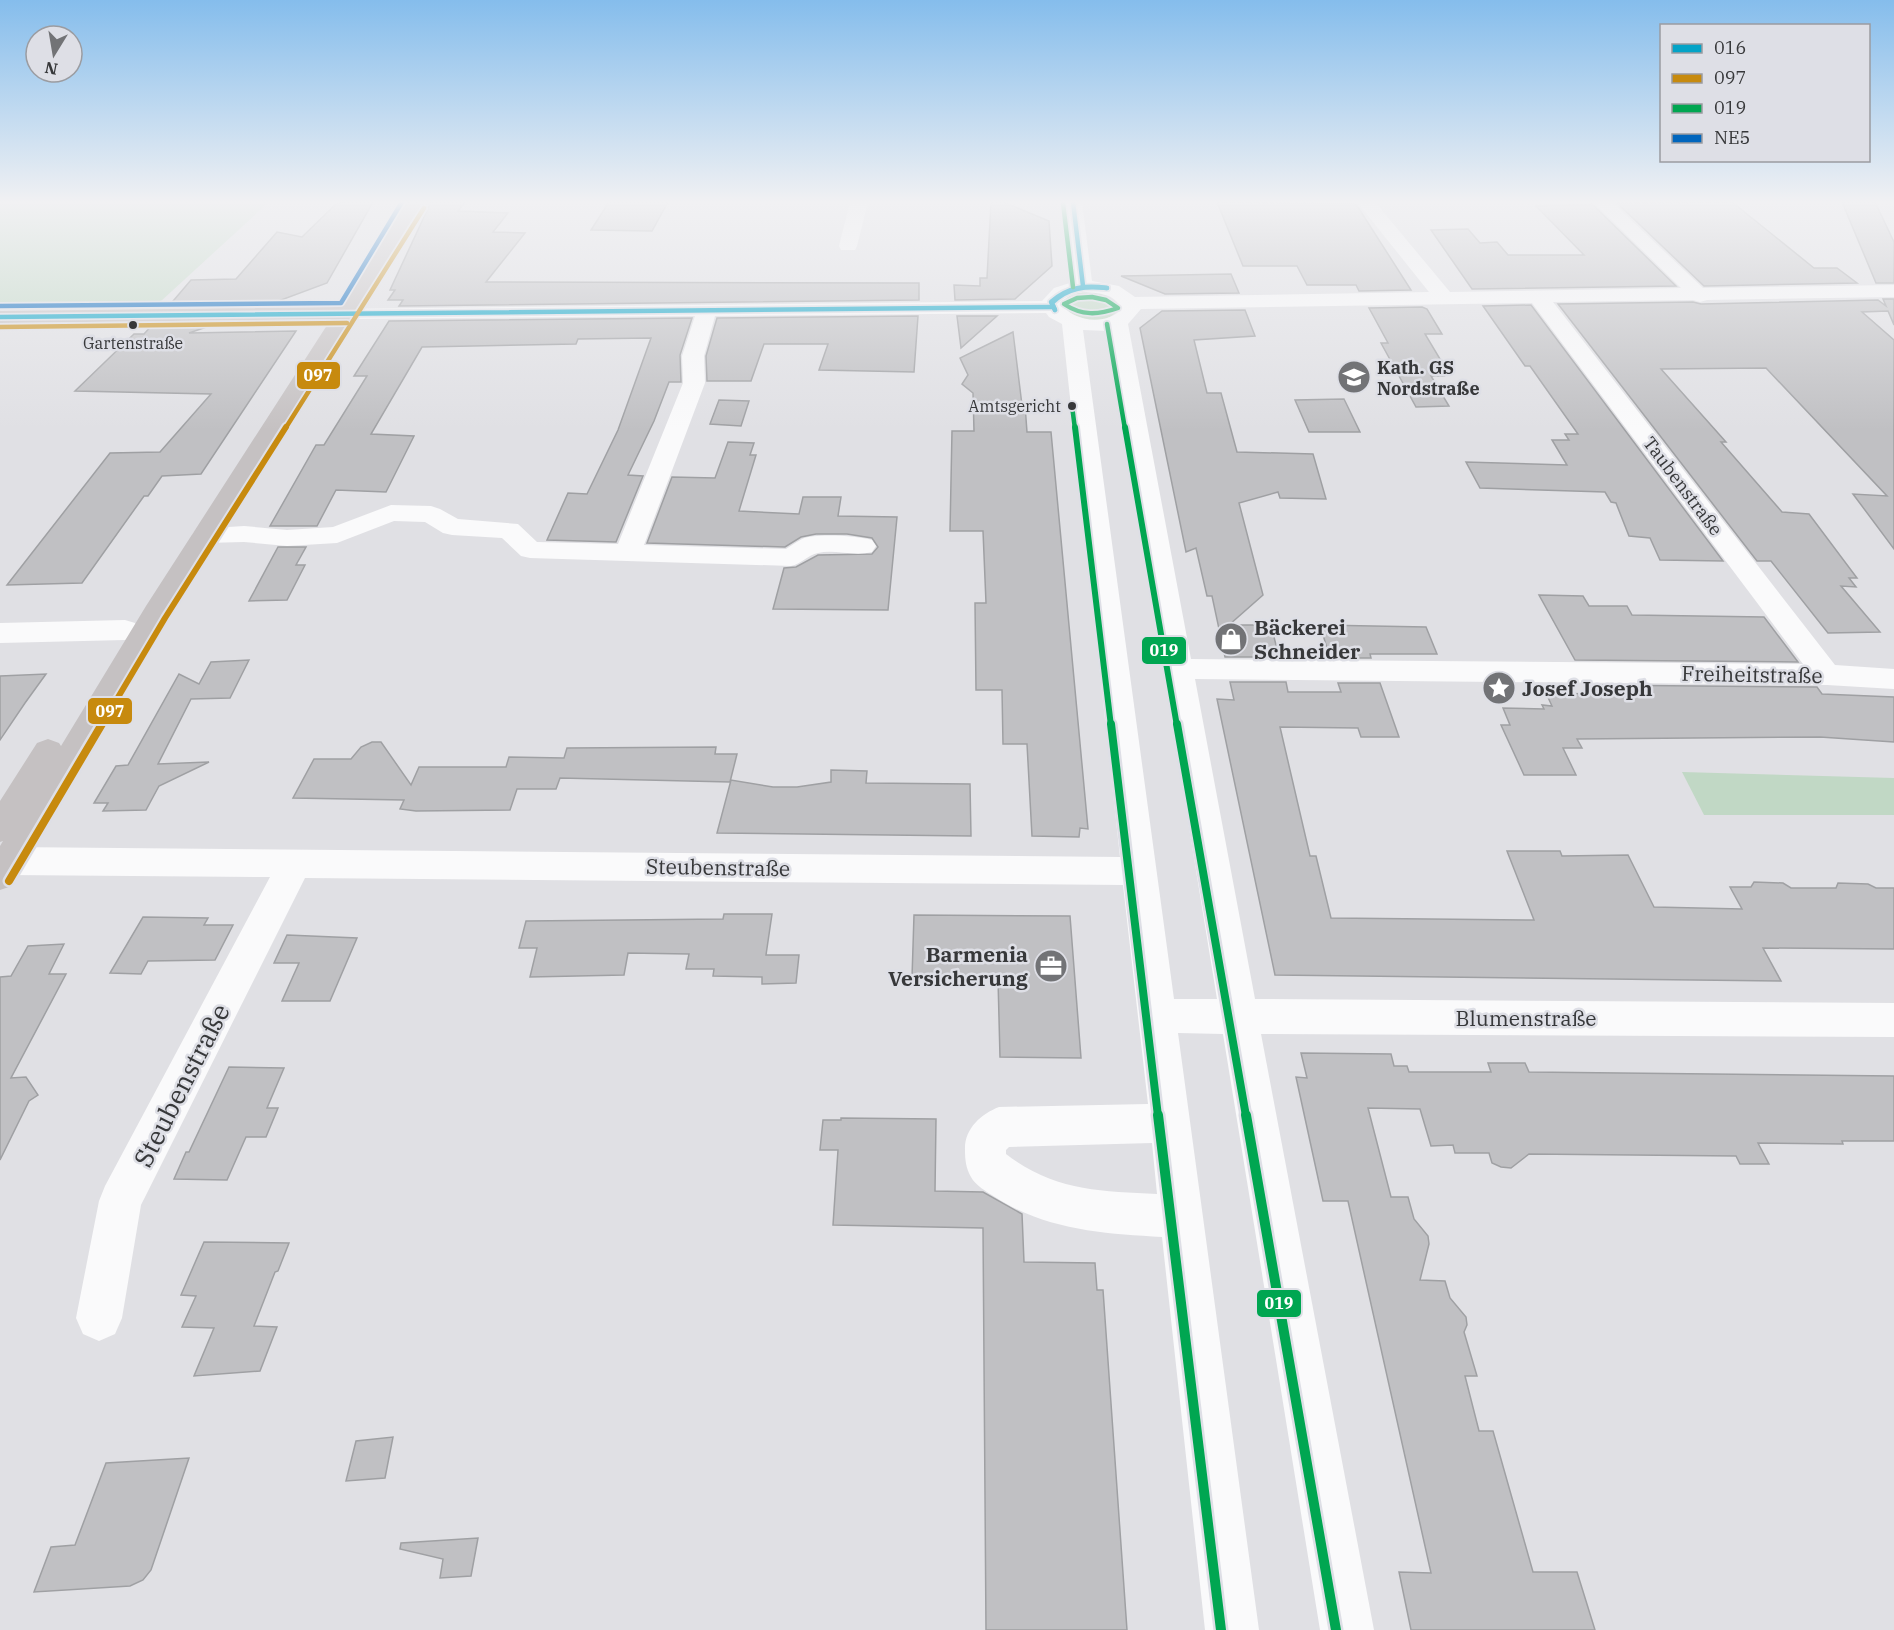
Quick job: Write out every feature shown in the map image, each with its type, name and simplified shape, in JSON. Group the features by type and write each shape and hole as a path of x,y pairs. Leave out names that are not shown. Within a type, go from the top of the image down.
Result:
{"main road":[{"path":"5,868 156,614 206,535 337,313 355,278"},
{"path":"0,829 125,630 362,278"},
{"path":"0,317 337,313"}],"street":[{"path":"1082,278 1083,286"},
{"path":"1428,278 1445,299"},
{"path":"1681,278 1700,296"},
{"path":"1232,1630 1139,871 1062,315 1051,302 1062,291 1083,286 1108,289 1119,293 1123,312 1178,669 1347,1630"},
{"path":"337,313 707,310 1062,315 1097,325 1123,312 1445,299 1894,291"},
{"name":"Taubenstraße","path":"1538,297 1827,675"},
{"path":"627,554 694,383 693,356 707,310"},
{"path":"206,535 244,534 287,538 337,535 391,513 431,514 452,527 509,530 530,550 791,558 811,545 863,546"},
{"path":"0,633 125,630"},
{"name":"Freiheitstraße","path":"1178,669 1827,675 1894,679"},
{"name":"Steubenstraße","path":"5,868 296,862 1139,871"},
{"name":"Steubenstraße","path":"99,1318 120,1201 296,862"},
{"name":"Blumenstraße","path":"1157,1016 1894,1020"},
{"path":"1170,1123 999,1127 985,1143 986,1164 1001,1176 1046,1200 1083,1208 1182,1217"}],"green space":[{"path":"0,278 186,278 160,302 0,304"},
{"path":"1079,293 1106,296 1115,302 1118,310 1112,316 1097,321 1081,318 1061,306 1065,298"},
{"path":"1682,772 1894,778 1894,815 1704,815"}],"building":[{"path":"330,278 327,283 265,306 168,307 191,280"},
{"path":"396,278 489,278 486,282 919,283 919,300 399,306 403,300 388,300 395,290 390,290"},
{"path":"980,278 1038,278 1015,299 955,300 954,285 980,286"},
{"path":"1126,278 1233,278 1239,293 1165,294"},
{"path":"1303,278 1403,278 1411,290 1359,291 1356,285 1307,285"},
{"path":"1464,278 1668,278 1676,286 1472,289"},
{"path":"1696,278 1850,278 1857,283 1704,286"},
{"path":"1874,278 1894,278 1894,283 1876,283"},
{"path":"1883,299 1894,299 1894,325 1888,311 1862,312 1894,340 1894,549 1853,494 1887,496 1766,368 1661,369 1726,442 1721,442 1782,512 1809,514 1857,578 1849,578 1856,587 1841,586 1880,632 1828,633 1771,561 1757,561 1558,304 1878,300 1886,306"},
{"path":"1531,305 1723,561 1660,560 1650,538 1629,536 1616,503 1611,502 1605,492 1480,488 1466,462 1567,465 1552,440 1569,440 1565,434 1578,434 1530,366 1525,366 1483,306"},
{"path":"1422,307 1427,309 1442,334 1425,334 1446,369 1439,369 1444,376 1431,376 1449,406 1416,407 1381,343 1388,343 1369,308"},
{"path":"1245,310 1255,336 1194,340 1207,393 1221,393 1237,452 1313,454 1326,499 1280,498 1278,492 1239,503 1263,595 1229,625 1271,625 1279,657 1225,657 1212,596 1207,596 1196,548 1186,552 1140,328 1162,311"},
{"path":"918,316 914,372 819,370 828,344 764,344 751,381 707,381 706,356 717,318"},
{"path":"957,316 997,316 961,348"},
{"path":"692,318 680,355 681,382 669,382 654,421 628,475 643,476 616,542 547,540 568,493 587,494 618,430 651,338 578,339 576,344 422,347 371,434 414,436 386,492 336,490 317,526 270,526 316,445 324,445 367,376 354,376 389,321"},
{"path":"154,323 218,323 189,333 296,331 201,474 162,476 148,496 144,496 82,583 7,585 110,453 160,452 211,394 75,391 134,334 144,334"},
{"path":"1013,332 1027,432 1051,432 1088,829 1080,828 1079,837 1032,836 1027,744 1003,744 1002,690 976,690 975,603 986,603 983,531 950,531 952,431 974,431 973,393 962,384 968,375 960,358"},
{"path":"1344,399 1360,432 1309,432 1295,400"},
{"path":"719,400 749,401 741,426 710,424"},
{"path":"728,442 754,443 750,455 756,455 739,511 799,514 803,497 841,497 838,516 897,517 888,610 773,609 784,568 796,567 818,555 872,554 878,547 872,538 847,534 816,534 801,537 785,547 647,543 672,477 715,478"},
{"path":"278,547 306,547 296,565 305,565 287,600 249,601"},
{"path":"1539,595 1583,596 1589,606 1627,606 1632,615 1764,617 1798,662 1575,660"},
{"path":"1320,625 1426,627 1437,654 1370,654 1371,658 1330,658"},
{"path":"249,660 230,698 191,699 158,764 209,762 159,786 146,810 103,811 108,803 94,803 116,766 128,765 179,674 199,684 211,662"},
{"path":"46,674 25,703 0,740 0,676"},
{"path":"1230,682 1286,682 1288,692 1341,692 1338,683 1380,683 1399,737 1361,737 1358,728 1280,727 1310,856 1316,856 1331,918 1534,920 1507,851 1560,851 1562,856 1628,855 1654,907 1742,909 1730,887 1751,887 1754,882 1783,883 1791,888 1836,888 1838,883 1894,888 1894,949 1763,948 1781,981 1275,975 1217,699 1234,700"},
{"path":"1589,685 1817,687 1822,694 1894,697 1894,742 1820,737 1577,739 1582,748 1563,748 1576,775 1524,775 1501,725 1510,725 1503,708 1544,709 1542,705 1552,706 1546,693 1594,694"},
{"path":"372,742 381,742 411,785 419,767 506,767 509,757 564,758 567,748 716,747 715,754 737,754 730,782 560,778 556,789 517,789 510,810 416,811 400,809 404,800 293,798 314,759 351,759 361,747"},
{"path":"831,770 867,771 866,783 970,784 971,836 717,833 731,780 773,787 797,787 831,782"},
{"path":"724,914 772,914 766,955 799,955 796,983 762,984 762,977 713,976 714,969 686,969 689,954 628,953 624,975 530,977 537,948 519,948 526,921 723,919"},
{"path":"914,915 1070,916 1081,1058 1000,1057 998,979 912,978"},
{"path":"143,917 208,918 204,925 233,925 215,960 148,961 141,974 110,973"},
{"path":"287,935 357,938 330,1001 282,1001 299,963 274,963"},
{"path":"64,944 49,974 66,974 11,1078 26,1077 38,1095 29,1101 0,1160 0,977 11,976 28,946"},
{"path":"1301,1053 1391,1054 1394,1066 1407,1066 1409,1072 1491,1072 1488,1063 1525,1063 1529,1072 1894,1076 1894,1141 1842,1141 1843,1144 1758,1143 1769,1164 1740,1164 1736,1156 1529,1154 1511,1168 1501,1167 1492,1163 1489,1153 1455,1153 1453,1145 1431,1146 1420,1109 1368,1108 1391,1197 1408,1197 1414,1219 1428,1236 1429,1244 1420,1280 1445,1281 1450,1298 1466,1317 1467,1325 1464,1332 1477,1376 1465,1376 1479,1431 1493,1431 1533,1572 1577,1572 1595,1630 1411,1630 1399,1572 1431,1573 1348,1201 1323,1201 1296,1077 1307,1078"},
{"path":"229,1067 284,1068 267,1108 278,1108 266,1137 246,1137 227,1180 174,1179 186,1152 189,1152"},
{"path":"841,1118 936,1119 935,1191 983,1192 1022,1214 1024,1262 1095,1263 1097,1290 1103,1290 1127,1630 986,1630 983,1228 833,1225 838,1150 820,1150 823,1120 841,1120"},
{"path":"204,1242 289,1243 254,1326 277,1327 260,1371 194,1376 214,1328 182,1327 196,1296 181,1295"},
{"path":"393,1437 385,1478 346,1481 356,1441"},
{"path":"189,1458 151,1570 143,1580 130,1586 34,1592 51,1547 75,1545 106,1463"},
{"path":"478,1538 471,1576 440,1578 443,1559 400,1549 401,1543"}],"transit line":[{"name":"NE5","path":"0,306 341,303 356,278"},
{"name":"097","path":"9,881 165,618 380,278"},
{"name":"019","path":"1072,278 1073,287"},
{"name":"016","path":"1082,278 1083,286"},
{"name":"016","path":"1055,310 1051,302 1070,289 1084,286 1107,288"},
{"name":"016","path":"1055,310 1052,303 1070,290 1084,287 1107,288"},
{"name":"019","path":"1092,297 1106,300 1118,308 1101,314 1076,312 1064,304 1077,298 1092,297"},
{"name":"016","path":"0,317 1052,307"},
{"name":"097","path":"0,327 347,323"},
{"name":"019","path":"1107,324 1336,1630"},
{"name":"019","path":"1072,406 1221,1630"}],"place":[{"name":"Gartenstraße","path":"133,325"},
{"name":"Kath. GS Nordstraße","path":"1354,377"},
{"name":"Amtsgericht","path":"1072,406"},
{"name":"Bäckerei Schneider","path":"1231,639"},
{"name":"Josef Joseph","path":"1499,688"},
{"name":"Barmenia Versicherung","path":"1051,966"}]}
